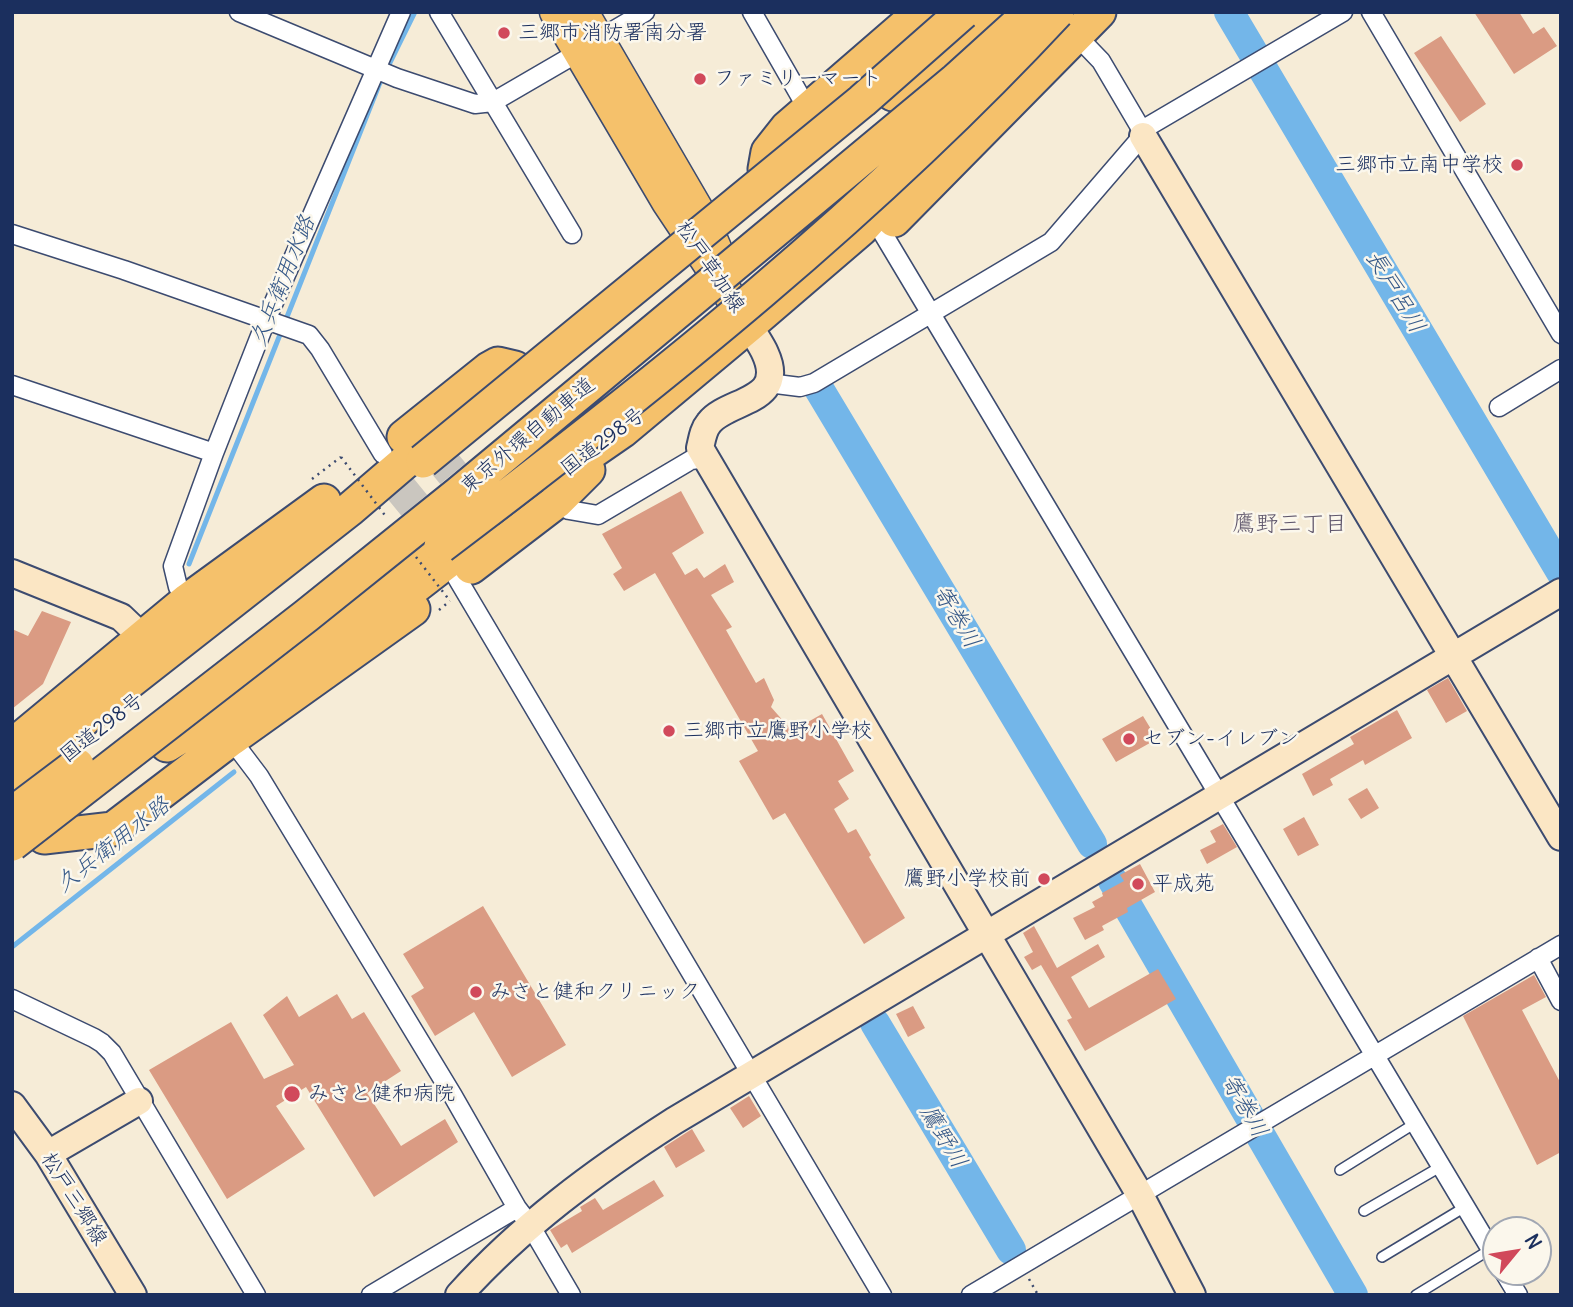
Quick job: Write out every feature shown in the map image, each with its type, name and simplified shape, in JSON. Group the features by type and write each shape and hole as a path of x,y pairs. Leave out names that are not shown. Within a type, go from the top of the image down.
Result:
{"highway":[{"path":"768,183 768,152 786,128 920,12"},
{"path":"349,509 423,461 862,101 963,12"},
{"path":"12,787 96,708 349,509 515,368 695,225 768,183 853,90 953,44 989,12"},
{"name":"東京外環自動車道","path":"12,814 435,488 946,68 1008,12"},
{"name":"東京外環自動車道","path":"28,840 458,494 956,80 1031,12"},
{"path":"872,230 1071,18"},
{"path":"340,630 432,545 576,444 781,274 1071,18"},
{"name":"国道298号","path":"796,234 981,73 1071,18"},
{"name":"国道298号","path":"167,745 285,672 340,630 416,585 563,471 622,431 749,325 872,230 923,161 981,73"},
{"path":"12,746 188,600 333,495 489,369 498,365 515,368"},
{"path":"28,840 113,829 231,739 457,578 556,502 622,431"},
{"name":"国道298号","path":"12,799 391,503"},
{"name":"国道298号","path":"12,858 28,840 167,745 432,545"}],"main road":[{"name":"松戸草加線","path":"555,12 589,46 695,225 749,325"},
{"name":"松戸草加線","path":"583,12 589,46"}],"street":[{"path":"239,12 376,70 475,104 493,102 645,12"},
{"path":"188,600 178,587 173,566 267,318 401,12"},
{"path":"439,12 572,234"},
{"path":"752,12 807,108"},
{"path":"768,383 800,387 814,383 1051,242 1142,133 1342,12"},
{"path":"1371,12 1561,334"},
{"path":"1071,18 1101,61 1561,837"},
{"path":"872,230 931,313 1482,1236"},
{"path":"12,234 267,318 309,335 383,454"},
{"path":"749,325 766,355 768,383 754,399 719,414 708,424 700,449 1140,1195 1192,1295"},
{"path":"1499,407 1561,369"},
{"path":"12,385 214,453"},
{"path":"556,502 569,510 598,515 691,460 705,458"},
{"path":"12,573 121,617 142,637"},
{"path":"457,578 881,1295"},
{"path":"371,1295 524,1217 631,1148 986,932 1561,592"},
{"path":"231,739 274,800 571,1295"},
{"path":"971,1295 1561,945"},
{"path":"1538,958 1561,1001"},
{"path":"12,999 103,1043 256,1295"},
{"path":"48,1154 139,1101"},
{"name":"松戸三郷線","path":"12,1105 48,1154 133,1295"},
{"path":"459,1295 524,1217"}],"lane":[{"path":"1340,1170 1414,1124"},
{"path":"1364,1211 1440,1167"},
{"path":"1381,1257 1465,1208"},
{"path":"1416,1295 1482,1260"}],"building":[{"path":"1474,12 1519,12 1533,34 1544,27 1557,46 1514,74"},
{"path":"1441,36 1486,104 1460,122 1414,53"},
{"path":"681,491 704,533 672,553 685,575 697,568 704,578 725,564 734,582 711,595 732,627 726,630 756,683 764,678 774,700 771,707 792,731 822,714 854,771 838,781 849,799 834,809 848,833 856,829 871,855 869,857 905,918 864,944 785,813 773,820 739,761 758,751 655,573 624,591 613,574 622,568 602,534"},
{"path":"42,611 71,622 43,684 12,709 12,629 28,636"},
{"path":"1448,678 1467,711 1446,723 1427,690"},
{"path":"1397,710 1412,738 1365,765 1363,760 1330,779 1333,785 1313,796 1302,774 1354,744 1350,737"},
{"name":"セブン-イレブン","path":"1143,716 1157,739 1116,762 1102,739"},
{"path":"1367,788 1379,808 1361,819 1348,799"},
{"path":"1304,817 1319,845 1298,856 1283,829"},
{"path":"1223,824 1237,847 1207,864 1200,850 1216,842 1210,831"},
{"path":"1140,864 1155,892 1127,908 1128,912 1102,926 1104,930 1085,940 1073,918 1095,907 1092,902 1103,896 1102,893 1124,881 1120,875"},
{"name":"みさと健和クリニック","path":"483,906 566,1045 512,1077 474,1012 435,1036 411,996 424,988 403,954"},
{"path":"1034,926 1057,968 1098,944 1105,957 1071,977 1089,1008 1158,969 1176,999 1085,1051 1067,1020 1072,1018 1041,965 1032,970 1024,957 1033,952 1023,933"},
{"path":"1534,975 1546,997 1522,1010 1561,1084 1561,1152 1537,1165 1463,1016"},
{"path":"337,994 352,1019 364,1012 401,1071 367,1093 401,1146 445,1119 458,1142 374,1197 306,1087 276,1106 305,1149 227,1199 149,1070 231,1022 264,1079 294,1065 263,1015 287,996 299,1017"},
{"path":"913,1006 925,1028 908,1037 896,1014"},
{"path":"749,1096 761,1116 743,1128 730,1108"},
{"path":"692,1129 705,1151 676,1168 664,1147"},
{"path":"654,1180 664,1196 572,1253 567,1244 561,1248 550,1230 582,1211 580,1207 595,1198 603,1210"}],"waterway":[{"name":"久兵衛用水路","path":"189,564 379,85 415,12"},
{"name":"長戸呂川","path":"1229,12 1561,572"},
{"name":"寄巻川","path":"819,389 1092,844"},
{"name":"久兵衛用水路","path":"12,947 234,772"},
{"name":"寄巻川","path":"1113,881 1353,1295"},
{"name":"鷹野川","path":"875,1023 1011,1250"}],"tunnel":[{"path":"391,503 457,449"}],"place":[{"name":"三郷市消防署南分署","path":"504,33"},
{"name":"ファミリーマート","path":"700,79"},
{"name":"三郷市立南中学校","path":"1517,165"},
{"name":"三郷市立鷹野小学校","path":"669,731"},
{"name":"セブン-イレブン","path":"1129,739"},
{"name":"鷹野小学校前","path":"1044,879"},
{"name":"平成苑","path":"1138,884"},
{"name":"みさと健和クリニック","path":"476,992"},
{"name":"みさと健和病院","path":"292,1094"}],"district":[{"name":"鷹野三丁目","path":"1290,524"}]}
